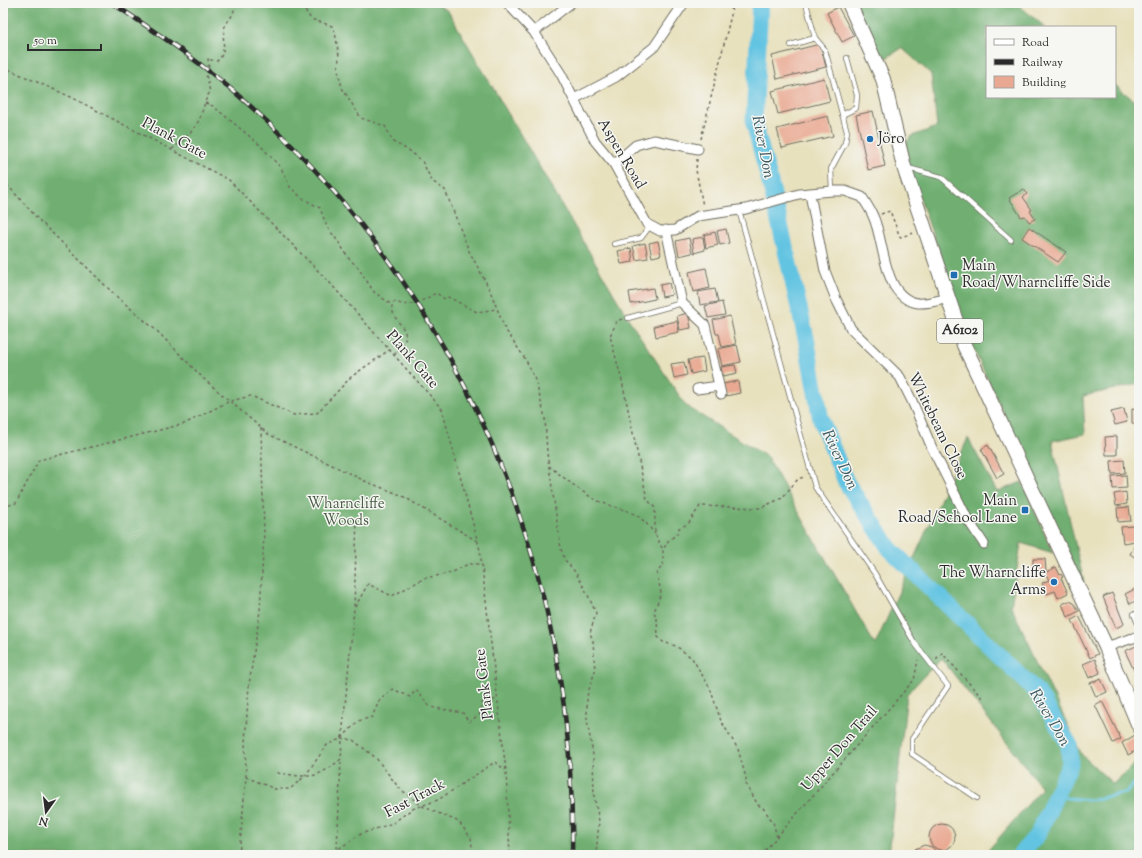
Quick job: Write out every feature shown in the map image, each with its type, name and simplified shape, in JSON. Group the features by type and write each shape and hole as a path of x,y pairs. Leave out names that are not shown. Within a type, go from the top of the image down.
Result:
{"main road":[{"name":"A6102","path":"848,3 884,79 904,167 964,346 1106,646 1139,726"}],"street":[{"name":"Aspen Road","path":"507,3 534,32 561,74 595,141 614,164 641,215 650,226"},
{"path":"534,32 571,3"},
{"path":"574,99 616,77 654,48 684,3"},
{"path":"614,164 636,145 654,140 698,149"},
{"path":"650,226 660,231 674,230 698,216 743,209 799,194 845,191 862,197 874,216 883,257 894,286 903,297 919,303 949,298"},
{"name":"Whitebeam Close","path":"810,194 825,271 836,299 852,328 900,378 912,401 932,448 968,520 984,544"},
{"path":"666,230 682,303 705,325 720,390 697,389"},
{"path":"1106,646 1139,636"}],"lane":[{"path":"806,3 814,38 825,50 847,132 845,143 831,169 832,191"},
{"path":"791,45 814,38"},
{"path":"842,115 856,108 857,95 847,58"},
{"path":"904,167 941,177 1011,240"},
{"path":"743,209 815,487 875,574 914,642 921,648 948,686 912,739 912,754 977,798"},
{"path":"614,244 641,238 650,226"},
{"path":"628,318 682,303"},
{"path":"1134,614 1139,626"}],"path":[{"path":"171,149 188,136 201,115 210,92 206,75 209,69 208,58 217,61 222,56 225,39 224,28 234,12 234,3"},
{"path":"296,3 304,9 311,20 332,26 335,32 342,88 361,118 385,126 393,142 410,151 422,161 432,181 443,187 454,209 469,251 490,288 498,314"},
{"path":"705,215 696,170 698,149 732,11 730,3"},
{"name":"Plank Gate","path":"3,67 71,97 229,180 330,283 442,409 482,564 506,771 510,855"},
{"path":"205,103 213,106 260,145 281,168 290,187 302,198 320,208 327,227 349,259 357,266 374,292 392,305"},
{"path":"3,180 38,219 116,296 158,332 204,379 268,434 367,482 401,495 477,541"},
{"path":"890,211 900,237 926,231"},
{"path":"392,305 396,302 414,305 436,293 441,298 446,299 448,297 477,312 496,308 510,339 526,360 536,382 545,418 547,453 558,537 562,554 576,573 593,604 596,614 590,633 593,642 595,671 587,696 587,720 593,755 594,796 599,821 596,855"},
{"path":"392,305 392,312 403,327 406,337 404,346 394,355"},
{"path":"628,318 617,321 610,336 622,380 647,499 655,508 655,534"},
{"path":"3,507 16,503 39,460 184,424 230,401 251,396 294,416 317,413 351,377 389,350"},
{"path":"239,855 246,777 249,685 260,611 264,533 261,428"},
{"path":"549,466 603,503 626,509 636,514 646,522 655,534 663,550 663,566 657,573 662,593 654,612 657,618 658,637 663,642 676,646 692,658 710,688 721,721 738,749 746,778 746,784 758,805 763,808 773,822 777,837"},
{"path":"663,550 668,541 677,534 679,528 688,524 700,506 707,505 760,508 782,498 798,479 812,475"},
{"path":"337,850 342,738 354,609 357,518"},
{"path":"354,609 368,584 392,596 425,578 451,573 468,564 482,564"},
{"name":"Upper Don Trail","path":"761,855 914,680 921,648"},
{"path":"931,663 942,653 984,700"},
{"path":"246,777 275,789 290,789 305,776 327,745 342,738 358,721 372,717 378,701 393,689 410,697 416,690 430,707 463,713 469,722 480,714 482,703 497,699"},
{"path":"342,738 353,740 376,758 399,788 422,806 459,822 471,838 473,855"},
{"path":"277,773 310,777 327,770 341,759"},
{"name":"Fast Track","path":"329,855 362,834 393,823 412,809 438,800 495,762 506,771"}],"green space":[{"name":"Wharncliffe Woods","path":"3,3 434,3 448,11 628,318 686,406 767,457 875,645 968,438 997,492 1022,482 1053,553 1021,543 1011,606 1082,755 1113,784 1139,760 1139,855 984,855 1042,788 941,658 907,694 889,855 3,855"},
{"path":"854,3 1016,3 1044,26 986,26 986,98 1116,98 1116,86 1137,103 1139,98 1139,384 1083,396 1085,434 1052,441 1086,592 970,341 902,147 912,136 937,127 931,74 902,48 880,62"}],"building":[{"path":"838,7 854,36 842,42 827,13"},
{"path":"820,44 826,67 777,79 772,56"},
{"path":"824,78 830,101 778,114 772,91"},
{"path":"873,111 885,166 868,170 856,115"},
{"path":"828,116 833,136 782,148 777,129"},
{"path":"1024,189 1027,194 1023,197 1032,210 1030,211 1035,219 1029,222 1025,216 1021,217 1009,198"},
{"path":"1029,227 1066,252 1058,262 1022,238"},
{"path":"726,229 729,243 720,245 717,231"},
{"path":"715,232 718,245 706,248 704,235"},
{"path":"703,237 705,250 694,253 692,239"},
{"path":"689,238 692,253 679,256 676,241"},
{"path":"658,241 661,255 652,257 649,243"},
{"path":"645,243 648,258 636,260 633,246"},
{"path":"631,248 633,262 621,264 618,251"},
{"path":"706,268 710,288 693,292 689,272"},
{"path":"669,283 672,295 662,297 660,285"},
{"path":"653,288 655,299 631,304 629,292"},
{"path":"715,289 718,302 700,305 698,292"},
{"path":"722,302 725,315 708,318 705,306"},
{"path":"688,313 691,328 680,330 677,316"},
{"path":"730,316 736,344 722,347 719,334 716,334 713,320"},
{"path":"677,321 679,332 656,337 654,326"},
{"path":"737,345 741,362 722,366 718,349"},
{"path":"703,358 705,371 691,374 688,360"},
{"path":"684,362 687,375 674,378 671,364"},
{"path":"735,365 737,373 723,376 721,367"},
{"path":"738,381 740,393 726,396 723,384"},
{"path":"1124,409 1127,422 1115,425 1111,412"},
{"path":"1132,409 1139,410 1139,424 1132,423"},
{"path":"1117,436 1117,455 1106,455 1105,437"},
{"path":"988,445 1004,474 997,478 981,449"},
{"path":"1124,460 1125,473 1112,474 1111,461"},
{"path":"1126,475 1127,488 1113,489 1112,476"},
{"path":"1126,492 1127,504 1116,506 1114,494"},
{"path":"1129,507 1131,521 1118,522 1117,508"},
{"path":"1134,526 1136,541 1123,543 1121,527"},
{"path":"1135,545 1139,547 1139,560 1130,554"},
{"path":"1033,559 1045,559 1046,571 1033,572"},
{"name":"The Wharncliffe Arms","path":"1056,567 1060,575 1061,574 1063,577 1061,578 1068,593 1058,598 1055,591 1047,594 1042,583 1049,580 1045,573"},
{"path":"1139,587 1139,599 1130,604 1125,594"},
{"path":"1112,593 1124,624 1116,628 1103,597"},
{"path":"1069,601 1074,603 1079,611 1068,617 1062,604"},
{"path":"1079,616 1098,654 1090,658 1072,620"},
{"path":"1136,646 1139,653 1139,681 1125,651"},
{"path":"1095,659 1100,673 1089,678 1083,664"},
{"path":"1101,679 1107,692 1096,697 1090,683"},
{"path":"1102,701 1121,739 1113,743 1095,705"},
{"path":"1135,735 1139,743 1139,749 1128,755 1122,743"},
{"path":"942,824 952,827 955,837 952,847 942,850 932,847 929,837 932,827"},
{"path":"924,845 932,847 939,855 911,855 915,849"}],"waterway":[{"name":"River Don","path":"760,3 754,123 771,186 806,338 821,420 846,482 890,549 1037,692 1069,744 1070,764 1038,834 1020,855"},
{"path":"1055,797 1091,800 1125,793 1139,779"}],"railway":[{"path":"112,3 181,50 231,89 322,178 388,261 445,349 492,443 528,542 554,644 568,748 572,855"}],"place":[{"name":"Jöro","path":"870,139"},
{"name":"Main Road/Wharncliffe Side","path":"954,275"},
{"name":"Main Road/School Lane","path":"1025,510"},
{"name":"The Wharncliffe Arms","path":"1054,582"}]}
